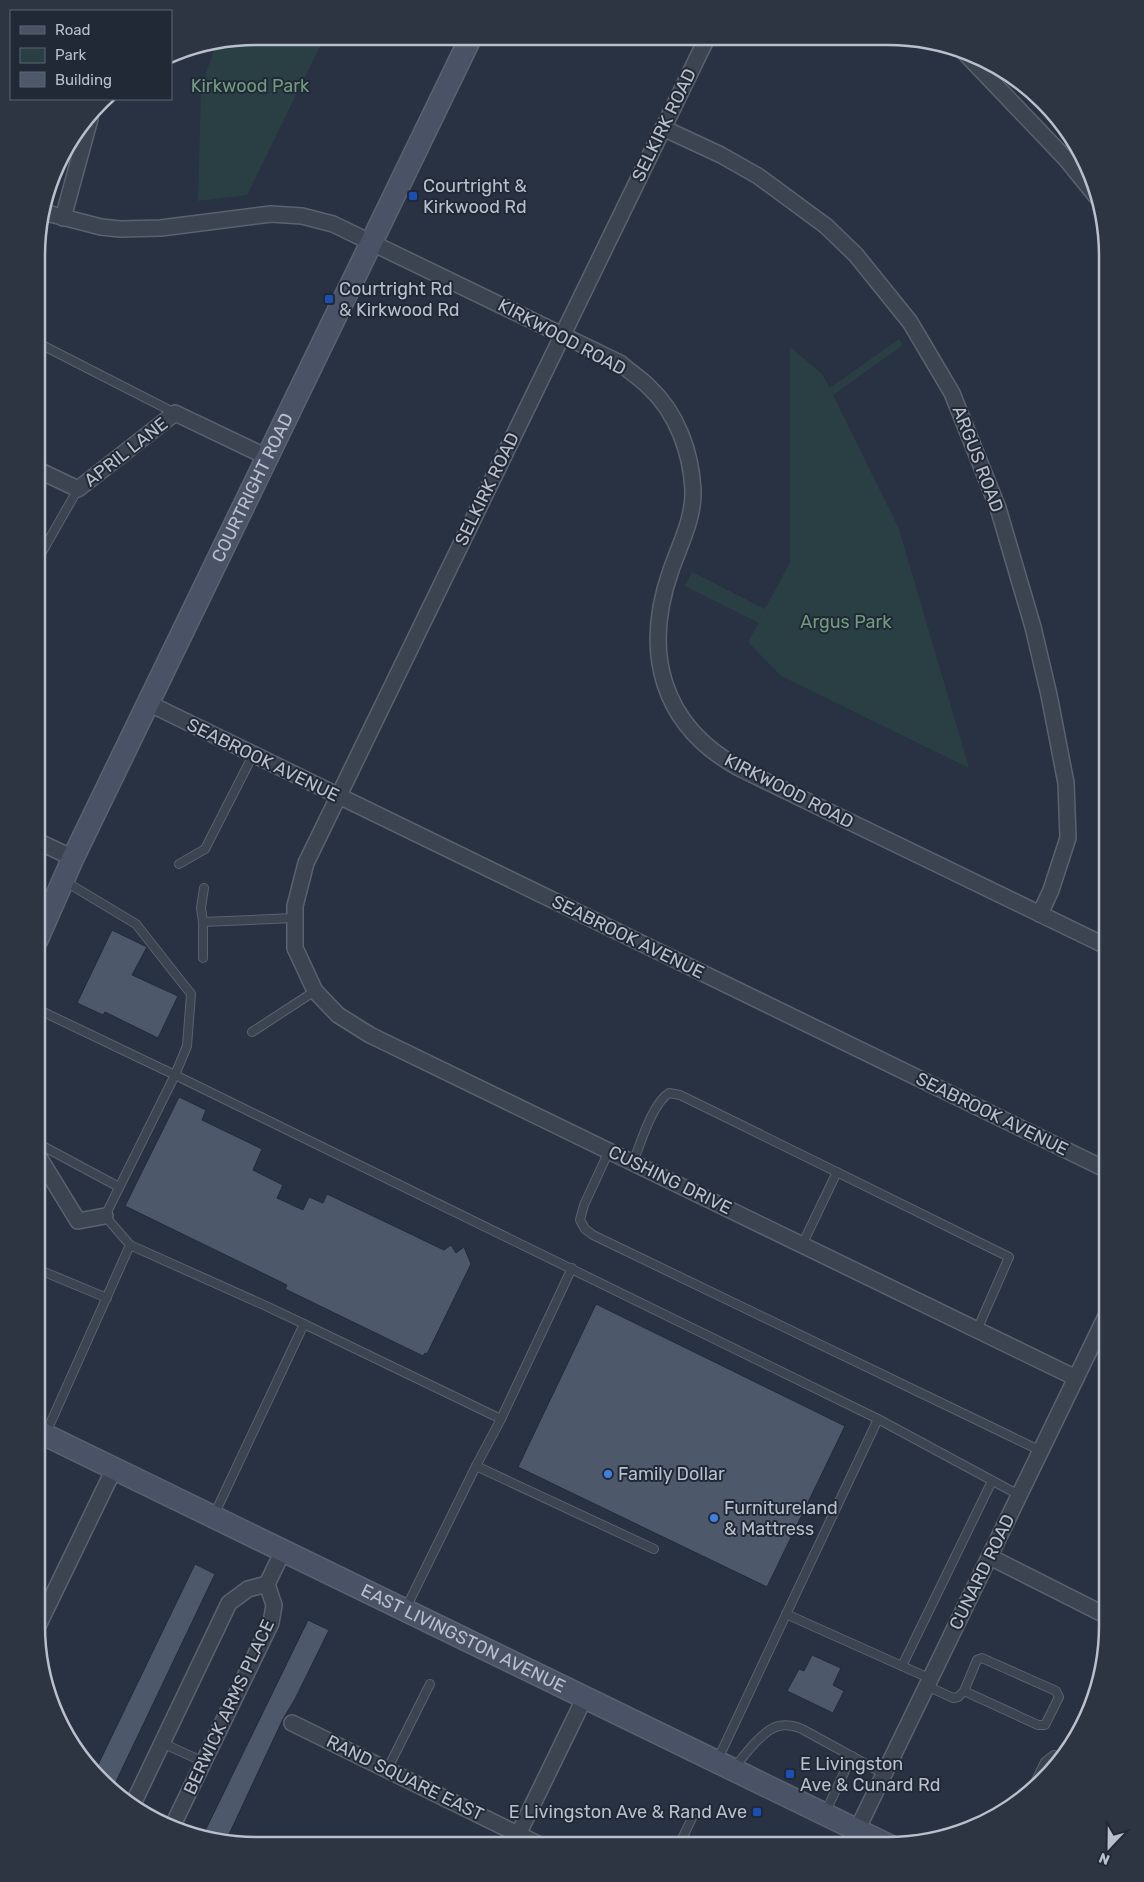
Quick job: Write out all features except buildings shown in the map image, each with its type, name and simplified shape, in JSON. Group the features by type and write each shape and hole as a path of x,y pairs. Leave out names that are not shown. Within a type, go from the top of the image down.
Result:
{"street":[{"name":"COURTRIGHT ROAD","path":"45,922 73,858 467,45"},
{"name":"SELKIRK ROAD","path":"296,948 295,906 306,863 704,45"},
{"path":"977,65 1066,159 1087,184"},
{"name":"ARGUS ROAD","path":"663,128 721,155 758,176 826,226 856,255 910,322 952,394 998,508 1031,618 1049,695 1066,783 1068,838 1051,890 1040,914"},
{"path":"63,218 87,131"},
{"name":"KIRKWOOD ROAD","path":"49,214 101,227 140,228 175,226 271,214 302,216 333,224 620,363 650,387 674,417 688,453 693,491 687,531 671,570 660,608 657,645 659,666 664,684 673,703 694,733 722,759 739,768 1099,942"},
{"name":"APRIL LANE","path":"45,473 78,489 175,413 267,457"},
{"name":"SEABROOK AVENUE","path":"148,704 1099,1166"},
{"path":"45,845 73,858"},
{"name":"CUSHING DRIVE","path":"296,948 315,991 338,1015 370,1034 1076,1378"},
{"path":"45,1167 78,1221 105,1216"},
{"name":"CUNARD ROAD","path":"857,1830 1099,1331"},
{"name":"EAST LIVINGSTON AVENUE","path":"45,1435 871,1837"},
{"path":"45,1611 114,1469"},
{"path":"135,1799 229,1603 248,1589 267,1584 283,1551"},
{"path":"990,1557 1099,1612"},
{"name":"BERWICK ARMS PLACE","path":"175,1821 271,1624 274,1606 267,1584"},
{"path":"517,1837 585,1698"},
{"name":"RAND SQUARE EAST","path":"292,1723 387,1770 510,1837"}],"lane":[{"path":"45,347 175,413"},
{"path":"45,547 78,489"},
{"path":"179,864 205,849 253,754"},
{"path":"63,880 136,924 191,994 186,1046 175,1075 105,1216 130,1245 266,1306 501,1419"},
{"path":"203,958 201,908 204,888"},
{"path":"203,922 295,918"},
{"path":"252,1032 315,991"},
{"path":"45,1014 175,1075 878,1418 1020,1495"},
{"path":"633,1162 662,1098 669,1093 688,1099 1009,1257 977,1330"},
{"path":"45,1147 119,1187"},
{"path":"609,1151 584,1205 580,1220 593,1235 1041,1451"},
{"path":"802,1245 837,1172"},
{"path":"45,1425 107,1298 130,1245"},
{"path":"405,1610 501,1419 572,1268"},
{"path":"45,1272 107,1298"},
{"path":"213,1517 304,1324"},
{"path":"725,1765 786,1614 878,1418"},
{"path":"476,1466 654,1549"},
{"path":"902,1666 992,1480"},
{"path":"786,1614 902,1666 953,1698 958,1697 964,1691 977,1660 982,1658 1056,1691 1059,1697 1045,1725 1038,1725 964,1691"},
{"path":"387,1770 430,1684"},
{"path":"725,1765 777,1726 791,1725 802,1729 884,1774"},
{"path":"162,1743 204,1762"},
{"path":"1039,1773 1044,1762 1055,1755"},
{"path":"825,1814 852,1756"},
{"path":"683,1837 692,1818"}],"green space":[{"name":"Kirkwood Park","path":"242,45 321,45 247,195 198,201 201,88 214,49"},
{"name":"Argus Park","path":"899,339 903,345 833,395 899,529 969,768 781,676 748,642 759,623 685,586 692,572 765,609 790,562 790,347 822,374 830,388"}],"place":[{"name":"Courtright & Kirkwood Rd","path":"413,196"},
{"name":"Courtright Rd & Kirkwood Rd","path":"329,299"},
{"name":"Family Dollar","path":"608,1474"},
{"name":"Furnitureland & Mattress","path":"714,1518"},
{"name":"E Livingston Ave & Cunard Rd","path":"790,1774"},
{"name":"E Livingston Ave & Rand Ave","path":"757,1812"}]}
